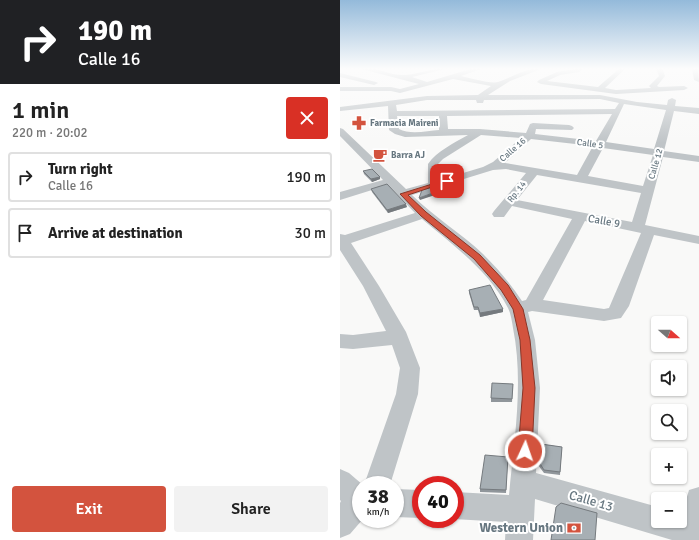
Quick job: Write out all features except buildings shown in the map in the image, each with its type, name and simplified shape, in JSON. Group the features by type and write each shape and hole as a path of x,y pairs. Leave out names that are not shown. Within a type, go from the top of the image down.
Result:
{"street":[{"path":"395,93 392,103 392,114 617,111"},
{"path":"477,93 483,95"},
{"path":"434,185 433,164 439,157 480,132 479,113 483,95 486,93"},
{"path":"524,98 528,93"},
{"path":"340,109 427,98 483,95 524,98 599,93"},
{"path":"602,93 623,102 637,104 672,104 699,111"},
{"path":"581,178 623,102"},
{"name":"Calle 12","path":"525,307 604,315 615,313 620,306 644,229 648,190 672,104"},
{"path":"534,112 531,131 569,128"},
{"path":"443,113 444,132"},
{"name":"Calle 5","path":"392,114 394,130 396,132 406,134 531,131 599,145 699,159"},
{"name":"Calle 16","path":"404,194 492,167 531,131"},
{"path":"342,135 424,214 477,257 504,288 525,307"},
{"path":"492,167 506,166 648,190"},
{"name":"Rp. 14","path":"499,214 534,171"},
{"path":"340,196 391,181"},
{"name":"Calle 9","path":"510,202 699,240"},
{"path":"380,476 407,394 410,368 399,337 370,286 341,240 424,214"},
{"path":"519,540 529,388 525,340 525,307 580,217"},
{"path":"340,341 353,342 399,337"},
{"path":"340,482 352,492"},
{"name":"Calle 13","path":"523,482 651,519"},
{"path":"697,534 699,500"},
{"path":"464,506 521,509"},
{"path":"340,524 352,510"},
{"name":"Calle 13","path":"679,528 697,534"}],"place":[{"name":"Farmacia Maireni","path":"359,123"},
{"name":"Barra AJ","path":"380,155"},
{"name":"Western Union","path":"574,528"}],"route":[{"path":"447,181 404,194 424,214 477,257 504,288 518,309 525,340 529,388 525,451"}]}
